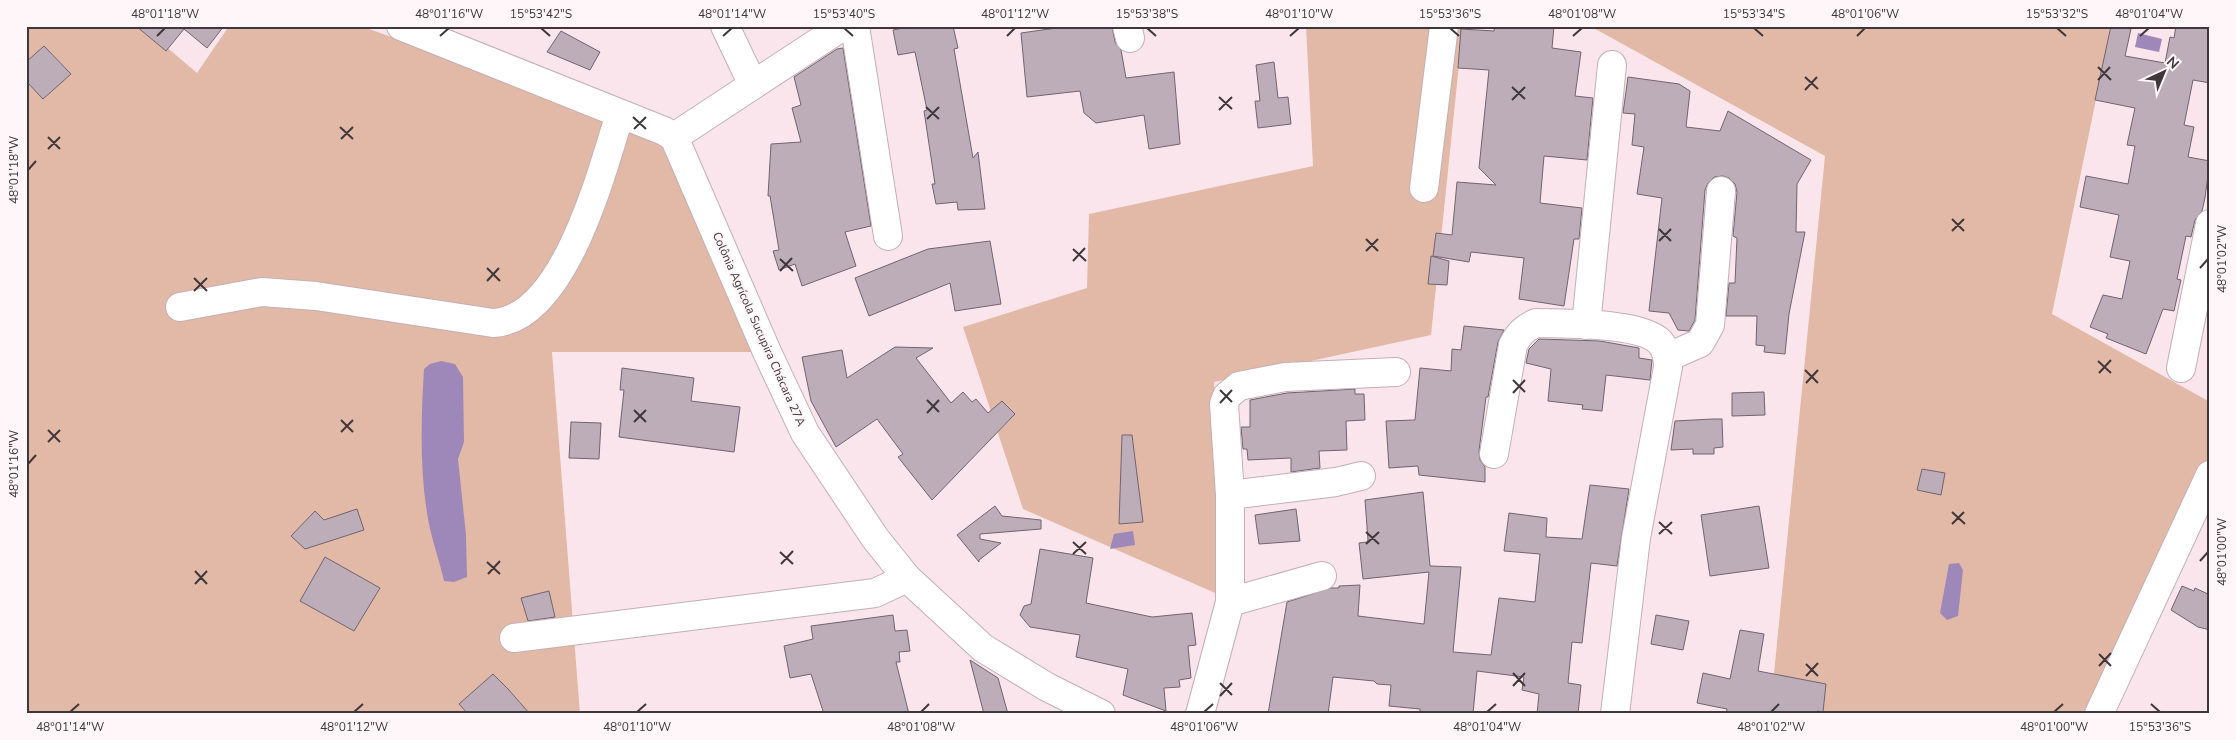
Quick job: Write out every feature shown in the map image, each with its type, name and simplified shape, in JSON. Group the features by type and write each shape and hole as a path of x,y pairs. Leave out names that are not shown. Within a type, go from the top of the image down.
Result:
{"street":[{"path":"401,26 664,131 674,137 843,26"},
{"path":"725,26 753,85"},
{"path":"855,26 888,236"},
{"path":"1424,188 1444,26"},
{"path":"1586,325 1612,65"},
{"path":"180,306 262,292 316,296 493,323 512,320 538,299 560,273 588,212 620,114"},
{"name":"Colônia Agrícola Sucupira Chácara 27A","path":"674,137 767,352 806,433 875,538 907,578 983,648 1047,687 1101,714"},
{"path":"1668,357 1700,343 1710,325 1721,191"},
{"path":"2181,368 2210,224"},
{"path":"1494,454 1513,344 1518,334 1536,323 1586,325 1636,329 1661,343 1668,357 1668,367 1633,558 1615,714"},
{"path":"1200,714 1230,602 1230,495 1224,404 1232,390 1239,386 1285,377 1396,372"},
{"path":"2099,714 2210,475"},
{"path":"1230,495 1336,482 1361,476"},
{"path":"1230,602 1322,576"},
{"path":"514,638 875,593 907,578"}],"shaded area":[{"path":"26,26 142,26 197,73 229,26 361,26 672,139 765,352 552,352 580,714 26,714"},
{"path":"1306,26 1463,26 1431,335 1214,382 1229,599 1023,509 963,327 1087,288 1089,214 1313,166"},
{"path":"1590,26 2111,26 2052,314 2210,402 2210,473 2104,714 1770,714 1825,156"},
{"path":"2138,33 2162,39 2159,52 2135,47"},
{"path":"441,361 455,364 463,377 464,442 458,459 466,535 467,577 454,582 444,581 426,510 422,469 424,369 430,364"},
{"path":"1133,531 1135,545 1110,549 1114,534"},
{"path":"1959,563 1963,570 1958,616 1947,620 1940,613 1949,564"}],"building":[{"path":"136,26 224,26 207,48 184,29 166,51"},
{"path":"912,26 953,26 958,48 954,49 973,158 978,152 985,209 958,210 957,202 936,204 932,184 935,184 924,111 927,110 915,52 898,55 893,30"},
{"path":"1070,26 1112,26 1115,42 1121,50 1126,78 1174,72 1180,144 1149,149 1144,115 1096,123 1084,113 1080,91 1027,97 1021,33"},
{"path":"1495,26 1554,26 1552,48 1581,52 1575,96 1593,98 1587,160 1544,156 1540,203 1582,208 1579,239 1574,239 1564,306 1519,299 1524,258 1471,252 1469,262 1433,256 1436,233 1452,235 1457,182 1496,185 1479,168 1489,70 1458,68 1461,29 1494,31"},
{"path":"2111,26 2131,29 2125,56 2165,63 2170,37 2174,38 2176,26 2210,26 2210,83 2193,80 2184,125 2194,127 2188,157 2210,161 2205,198 2202,211 2195,220 2191,237 2186,236 2177,279 2181,280 2174,311 2163,309 2146,354 2106,338 2108,334 2090,327 2103,295 2122,299 2130,261 2110,257 2119,215 2080,207 2086,176 2128,184 2135,146 2127,145 2135,108 2095,100"},
{"path":"561,31 600,52 590,70 547,52"},
{"path":"44,46 71,74 43,99 26,81 26,62"},
{"path":"843,48 871,226 845,232 856,266 802,286 795,264 779,270 773,251 779,250 770,196 768,196 771,144 801,142 792,108 801,105 794,77 837,49"},
{"path":"1274,62 1278,98 1288,97 1291,124 1258,128 1255,101 1260,101 1256,65"},
{"path":"1628,77 1679,84 1690,91 1686,127 1720,131 1728,111 1811,160 1797,184 1796,232 1805,232 1789,314 1785,354 1764,352 1765,346 1756,345 1757,316 1726,316 1729,283 1735,283 1737,238 1733,236 1737,192 1735,184 1729,178 1723,176 1714,177 1708,183 1705,190 1695,320 1689,331 1678,330 1669,313 1649,311 1662,198 1637,194 1644,147 1632,145 1635,114 1623,113"},
{"path":"990,241 1001,304 955,311 950,283 869,316 855,278 928,249"},
{"path":"1431,256 1449,261 1447,285 1428,284"},
{"path":"1464,326 1504,330 1498,342 1488,397 1486,397 1479,451 1480,460 1485,467 1485,482 1419,475 1418,466 1389,468 1386,421 1415,420 1420,368 1451,371 1452,349 1461,350"},
{"path":"1539,339 1600,341 1639,348 1639,358 1652,360 1650,380 1606,375 1602,411 1582,409 1583,405 1548,401 1551,369 1526,363 1529,349"},
{"path":"895,347 933,348 916,358 951,403 963,392 972,402 976,399 988,413 1002,401 1015,414 932,500 898,457 903,454 877,419 836,447 811,401 802,357 842,350 847,378"},
{"path":"622,368 694,378 691,401 740,407 734,452 619,437 624,390 620,390"},
{"path":"1355,389 1355,394 1364,394 1365,420 1346,421 1347,450 1319,451 1320,468 1291,472 1291,458 1248,460 1247,449 1243,449 1241,427 1250,427 1250,400 1287,393"},
{"path":"1764,392 1765,415 1732,416 1732,393"},
{"path":"1722,419 1723,447 1714,448 1714,454 1693,454 1693,449 1671,450 1675,421"},
{"path":"571,422 601,423 599,459 569,458"},
{"path":"1122,435 1132,435 1143,522 1119,524"},
{"path":"1922,469 1945,473 1941,495 1917,490"},
{"path":"1590,485 1629,489 1617,566 1591,563 1582,643 1572,642 1568,683 1581,685 1578,714 1537,714 1539,694 1522,690 1524,677 1477,671 1473,714 1420,714 1420,709 1389,706 1391,685 1377,684 1374,681 1333,677 1328,714 1268,714 1287,602 1331,588 1339,588 1339,586 1360,585 1358,616 1424,624 1429,572 1363,579 1359,543 1367,542 1368,540 1365,500 1423,492 1430,566 1461,567 1453,652 1491,655 1499,598 1535,602 1540,554 1504,551 1509,513 1547,518 1546,537 1582,539"},
{"path":"995,506 1002,516 1041,520 1041,529 980,534 980,539 1001,543 979,560 979,562 957,535"},
{"path":"1759,506 1769,568 1710,576 1701,515"},
{"path":"357,509 364,530 305,549 291,536 315,511 324,520"},
{"path":"1296,509 1300,541 1259,544 1255,515"},
{"path":"1040,549 1093,558 1086,603 1152,617 1192,613 1196,645 1188,646 1191,678 1179,680 1180,687 1164,688 1166,711 1123,695 1128,669 1076,657 1080,635 1030,627 1020,615 1024,606 1031,604"},
{"path":"325,557 380,588 354,631 300,601"},
{"path":"2182,586 2194,591 2195,588 2210,595 2210,630 2198,627 2171,610"},
{"path":"549,591 555,617 528,621 521,598"},
{"path":"893,615 895,631 907,630 910,651 899,652 900,662 896,662 909,714 824,714 811,674 790,678 784,646 813,639 811,626"},
{"path":"1656,615 1689,621 1683,650 1651,644"},
{"path":"1740,630 1764,634 1758,671 1826,684 1823,712 1817,711 1817,714 1726,714 1727,709 1697,703 1703,673 1730,679"},
{"path":"970,660 998,678 1008,714 984,714"},
{"path":"493,674 530,714 468,714 459,704"}]}
